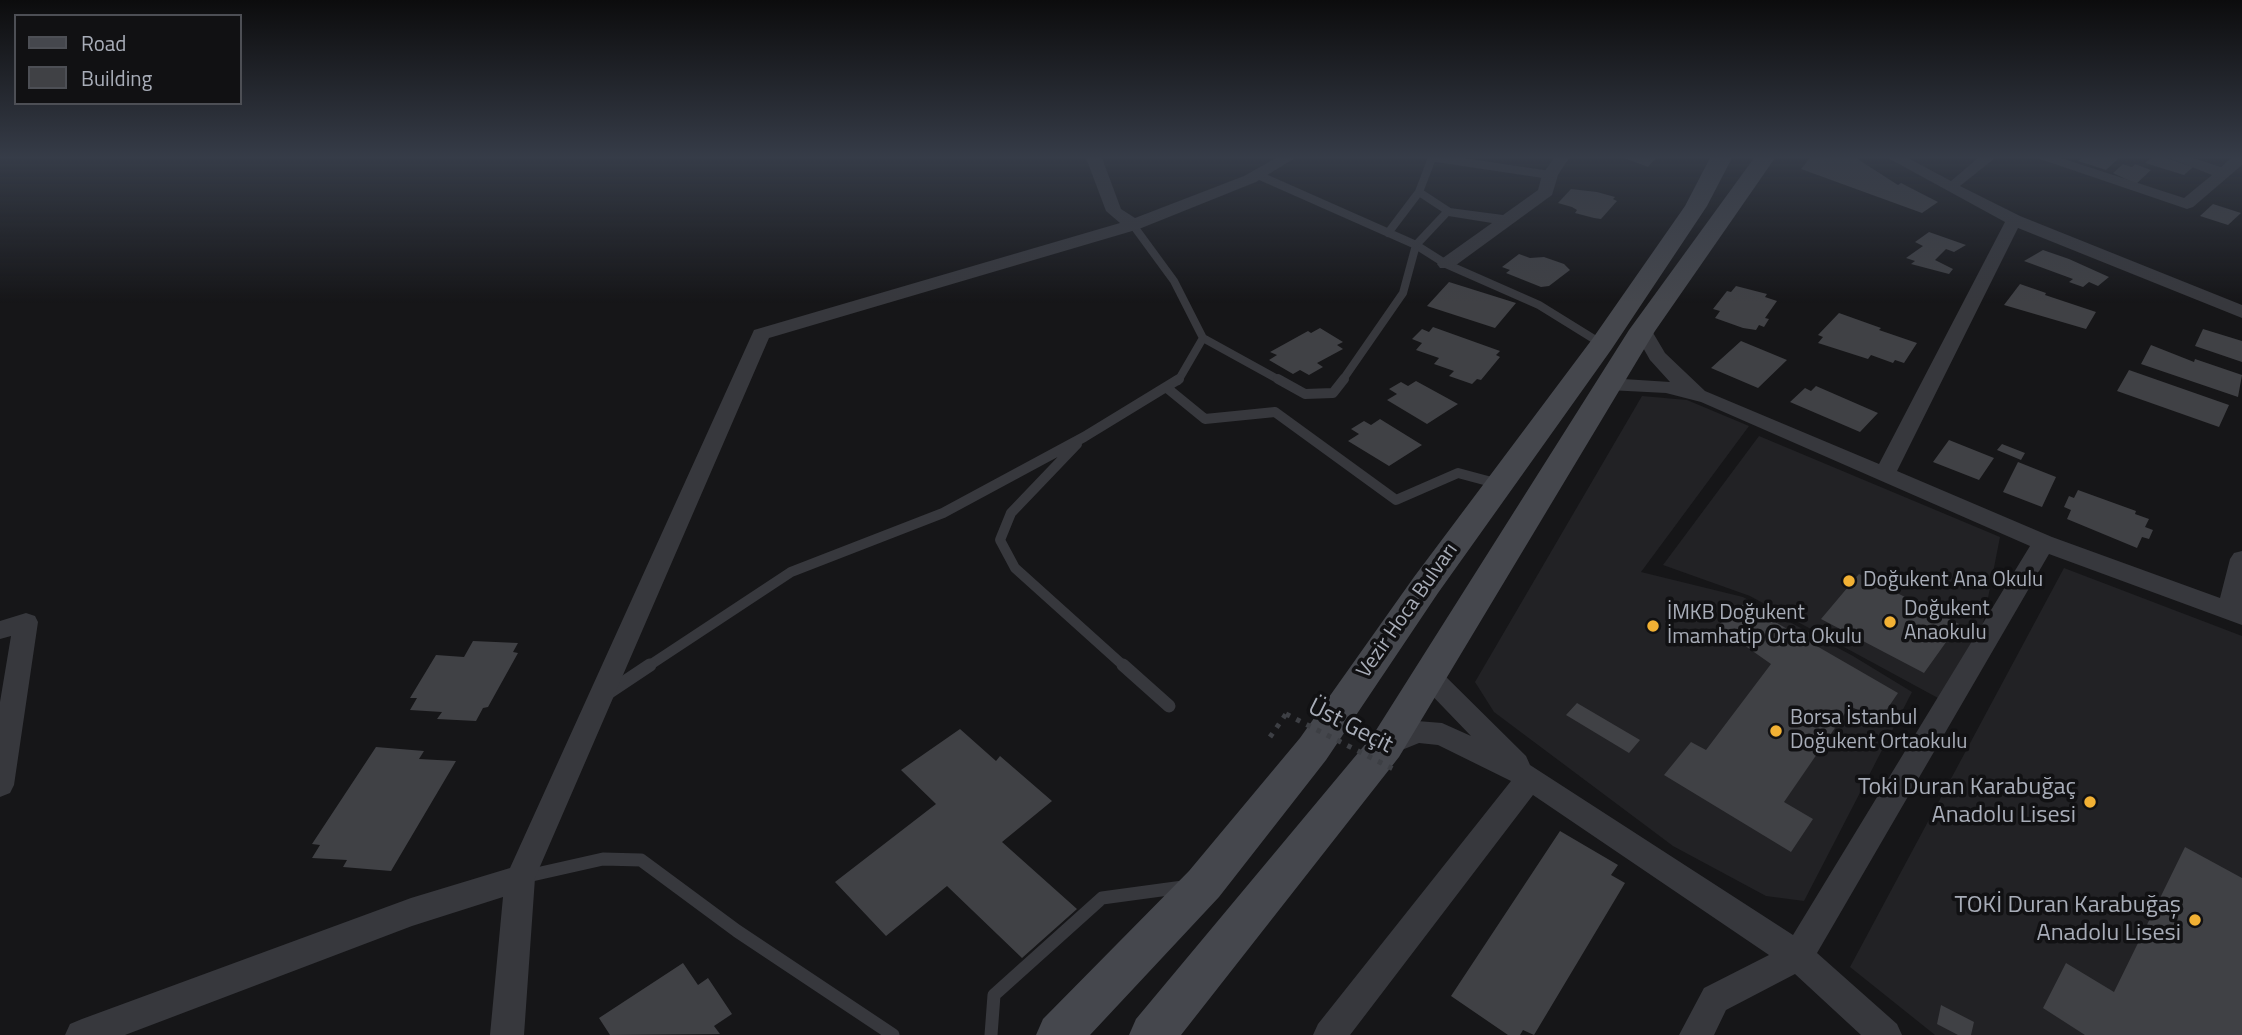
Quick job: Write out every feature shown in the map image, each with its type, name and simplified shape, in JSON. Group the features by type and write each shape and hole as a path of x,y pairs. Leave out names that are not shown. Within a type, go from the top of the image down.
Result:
{"main road":[{"name":"Vezir Hoca Bulvarı","path":"1059,1035 1203,884 1312,749 1602,344 1696,206"},
{"path":"1152,1035 1392,758 1429,676 1608,384 1642,330 1730,206"}],"street":[{"path":"1112,206 1114,211 1133,225"},
{"path":"507,1035 520,878 761,334 1133,225 1180,206"},
{"path":"1446,264 1524,206"},
{"path":"1988,206 2014,220 2242,312"},
{"path":"2010,206 2242,300"},
{"path":"1448,211 1504,220"},
{"path":"1884,475 2014,220"},
{"path":"1642,330 1657,356 1675,376 1707,398"},
{"path":"1608,384 1667,387 1707,398 2044,543 2235,613 2242,559"},
{"path":"1696,1035 1715,999 1798,956 2044,543"},
{"path":"0,630 26,622 0,785"},
{"path":"1429,676 1530,778"},
{"path":"1392,758 1416,732 1442,734 1530,778 1798,956 1885,1035"},
{"path":"1329,1035 1530,778"},
{"path":"82,1035 411,912 520,878"}],"lane":[{"path":"1328,206 1416,245 1446,264 1539,305 1602,344"},
{"path":"1388,233 1408,206"},
{"path":"1133,225 1174,281 1203,338 1305,394 1333,393 1367,349 1403,293 1416,245 1448,211 1441,206"},
{"path":"600,699 791,572 943,513 1084,437 1167,388 1177,382 1203,338"},
{"path":"1167,388 1205,419 1275,412 1396,500 1458,473 1500,485"},
{"path":"1084,437 1011,513 1000,540 1015,568 1169,706"},
{"path":"520,878 603,859 641,860 737,931 893,1035"},
{"path":"991,1035 994,995 1102,898 1203,884"}],"path":[{"name":"Üst Geçit","path":"1270,737 1286,713 1392,758"}],"shaded area":[{"name":"İMKB Doğukent İmamhatip Orta Okulu","path":"1642,396 1687,400 1749,426 1641,572 1743,597 1853,656 1912,692 1804,901 1766,896 1673,846 1494,712 1475,682"},
{"name":"Doğukent Ana Okulu","path":"1759,436 2000,537 1976,659 1938,698 1750,596 1663,565"},
{"name":"Toki Duran Karabuğaç Anadolu Lisesi","path":"2064,568 2242,636 2242,1035 1935,1035 1850,967"}],"building":[{"path":"1570,206 1612,206 1601,219 1575,213 1577,210"},
{"path":"1904,206 1932,206 1922,213"},
{"path":"2211,206 2241,213 2228,225 2200,216"},
{"path":"1929,232 1966,245 1954,252 1946,249 1935,260 1953,269 1949,274 1911,264 1915,261 1906,258 1923,246 1915,242"},
{"path":"2043,250 2109,277 2098,286 2089,282 2083,287 2069,282 2073,279 2024,261"},
{"path":"1519,254 1530,258 1544,257 1564,264 1570,270 1549,286 1541,287 1506,273 1510,270 1502,267"},
{"path":"1449,282 1516,303 1495,328 1427,306"},
{"path":"2020,284 2096,312 2086,329 2004,305"},
{"path":"1736,286 1767,294 1765,297 1777,301 1765,318 1769,319 1764,327 1759,325 1756,330 1743,328 1715,318 1720,311 1713,309 1727,291 1731,292"},
{"path":"1839,313 1917,343 1904,363 1895,360 1893,363 1871,355 1868,359 1818,343 1823,337 1818,335"},
{"path":"1433,327 1500,351 1496,355 1500,357 1481,380 1477,379 1472,384 1449,376 1454,371 1434,364 1439,358 1416,350 1422,343 1412,339 1422,329 1429,332"},
{"path":"1320,328 1343,342 1337,345 1343,349 1317,363 1323,367 1309,375 1300,370 1293,374 1269,360 1277,355 1270,352 1308,331 1311,333"},
{"path":"2203,329 2242,341 2242,362 2195,346"},
{"path":"1741,341 1787,360 1758,388 1711,368"},
{"path":"2151,345 2194,362 2195,359 2242,375 2238,397 2141,364"},
{"path":"2129,370 2229,405 2219,427 2117,391"},
{"path":"1416,381 1458,404 1427,424 1387,400 1397,394 1389,389 1401,382 1408,386"},
{"path":"1816,386 1878,413 1860,432 1790,402 1805,388 1811,391"},
{"path":"1380,419 1422,445 1389,466 1348,441 1359,434 1351,429 1364,421 1371,425"},
{"path":"1949,440 1994,458 1979,480 1933,462"},
{"path":"2002,444 2025,453 2021,460 1997,450"},
{"path":"2018,462 2056,477 2042,507 2003,492"},
{"path":"2078,490 2136,511 2135,514 2149,519 2145,527 2153,530 2149,539 2142,537 2137,548 2067,519 2071,510 2064,507 2069,496 2074,498"},
{"name":"Doğukent Anaokulu","path":"1859,574 1959,624 1924,673 1821,619"},
{"name":"Borsa İstanbul Doğukent Ortaokulu","path":"1744,604 1898,693 1879,721 1850,706 1784,802 1813,819 1791,852 1664,775 1691,742 1706,750 1771,664 1717,626"},
{"path":"473,641 518,643 513,652 518,653 488,707 483,708 476,721 437,719 442,712 410,710 417,698 410,698 436,655 464,657"},
{"path":"1577,703 1640,740 1629,753 1566,715"},
{"path":"960,729 996,761 1000,756 1052,801 1002,842 1077,909 1022,958 947,886 886,936 835,882 936,804 901,770"},
{"path":"376,747 424,751 419,759 456,761 391,871 343,867 347,860 312,858 320,845 312,844"},
{"path":"1560,831 1618,865 1611,875 1625,883 1534,1035 1523,1030 1520,1035 1508,1035 1451,996"},
{"name":"TOKİ Duran Karabuğaş Anadolu Lisesi","path":"2185,847 2242,878 2242,1035 2085,1035 2043,1008 2066,963 2114,992"},
{"path":"683,963 698,985 708,978 732,1014 714,1026 720,1034 610,1035 599,1018"},
{"path":"1941,1005 1974,1022 1971,1035 1958,1035 1937,1024"}],"place":[{"name":"Doğukent Ana Okulu","path":"1849,581"},
{"name":"Doğukent Anaokulu","path":"1890,622"},
{"name":"İMKB Doğukent İmamhatip Orta Okulu","path":"1653,626"},
{"name":"Borsa İstanbul Doğukent Ortaokulu","path":"1776,731"},
{"name":"Toki Duran Karabuğaç Anadolu Lisesi","path":"2090,802"},
{"name":"TOKİ Duran Karabuğaş Anadolu Lisesi","path":"2195,920"}]}
